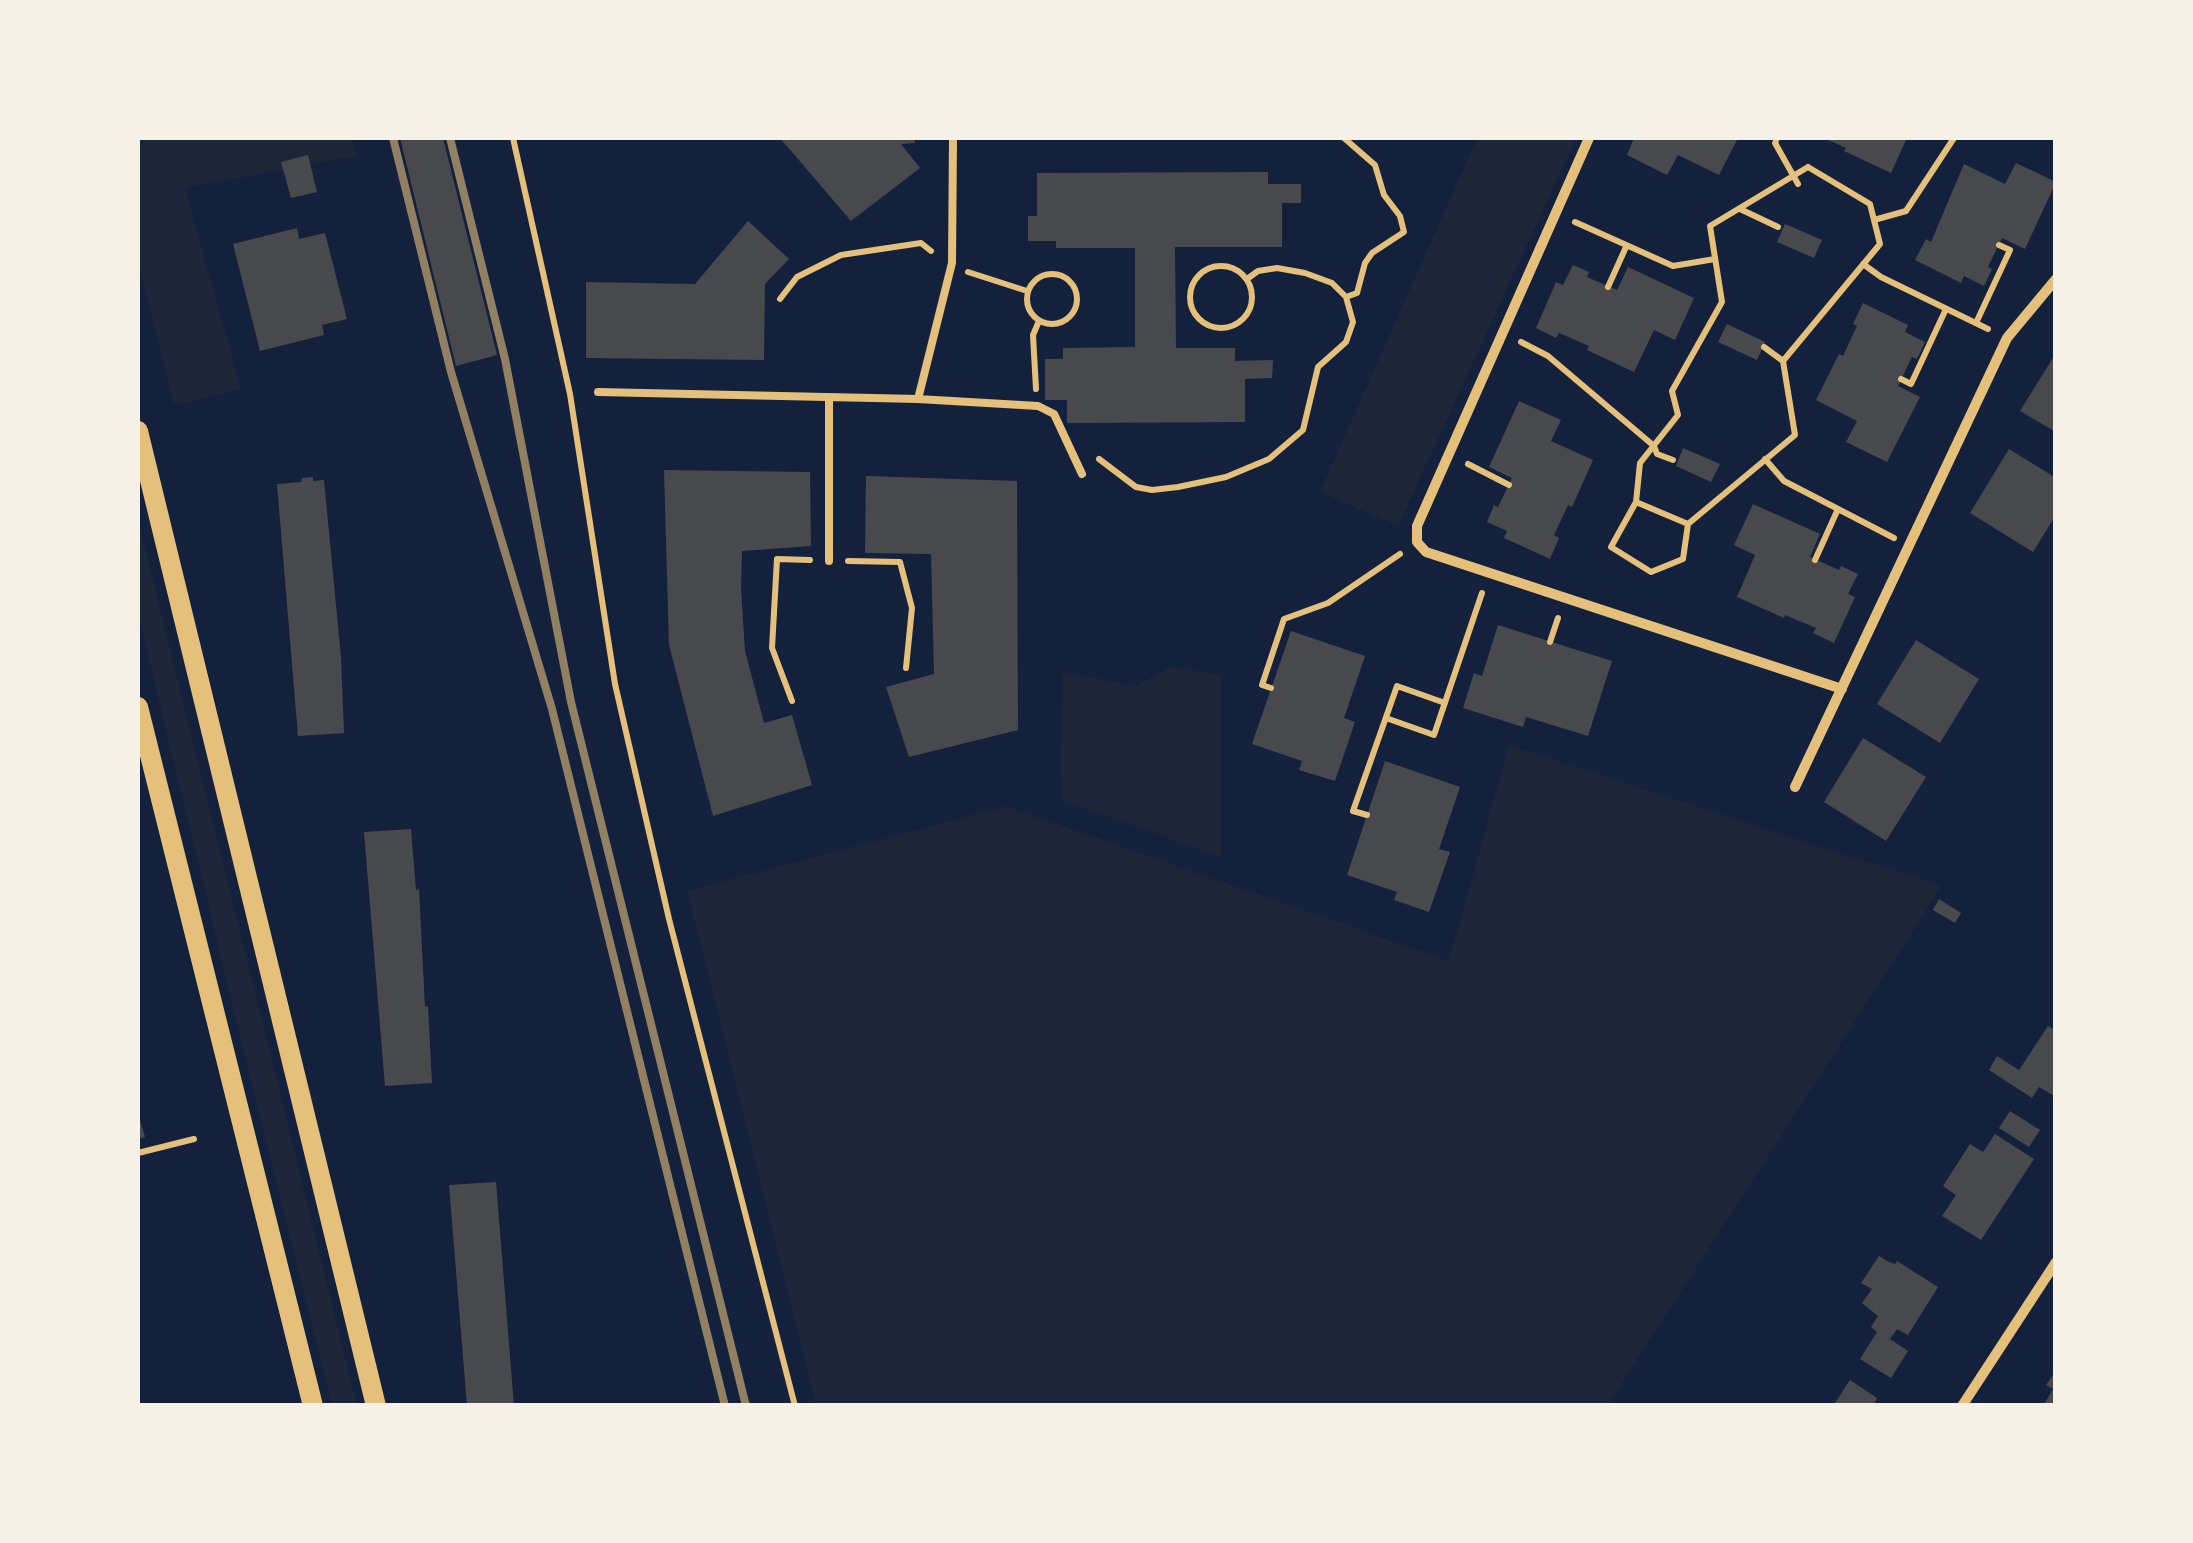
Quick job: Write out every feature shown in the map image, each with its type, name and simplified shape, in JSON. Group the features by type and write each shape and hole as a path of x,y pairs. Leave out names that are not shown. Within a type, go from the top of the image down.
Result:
{"main road":[{"path":"138,431 376,1406"},
{"path":"138,706 313,1406"}],"street":[{"path":"1588,138 1417,526 1417,542 1426,552 1842,689"},
{"path":"1795,788 2007,338 2056,279"},
{"path":"1962,1406 2056,1262"}],"lane":[{"path":"918,398 952,263 953,138"},
{"path":"598,392 918,398 1038,406 1054,414 1082,474"},
{"path":"829,397 829,561"}],"path":[{"path":"513,138 570,394 615,684 674,937 795,1406"},
{"path":"1344,138 1375,165 1384,194 1400,216 1404,232 1372,253 1365,262 1357,294 1346,297"},
{"path":"1777,138 1775,143 1798,184"},
{"path":"1874,220 1906,212 1954,138"},
{"path":"1764,347 1782,360 1795,435 1688,524 1683,559 1651,572 1610,548 1636,502 1640,462 1678,416 1672,392 1722,302 1710,226 1808,167 1870,204 1880,244 1782,360"},
{"path":"1739,208 1778,227"},
{"path":"1556,212 1673,266 1715,260"},
{"path":"780,299 797,276 841,256 920,244 931,251"},
{"path":"1976,323 2010,250 1998,245"},
{"path":"1608,287 1626,247"},
{"path":"1864,264 1881,277 2007,338"},
{"path":"1226,266 1247,279 1252,303 1239,323 1216,328 1195,315 1190,292 1202,271 1226,266"},
{"path":"1068,444 1080,443 1136,487 1152,490 1226,477 1269,459 1303,430 1318,367 1346,342 1353,322 1346,297 1332,283 1305,273 1277,268 1258,270 1247,279"},
{"path":"967,272 1027,291"},
{"path":"1054,273 1073,284 1076,306 1070,316 1061,323 1038,321 1026,302 1032,281 1054,273"},
{"path":"1901,379 1911,384 1946,309"},
{"path":"1038,321 1032,335 1038,406"},
{"path":"1502,332 1548,356 1654,446 1657,454 1673,460"},
{"path":"1448,454 1509,485"},
{"path":"1765,459 1784,481 1908,546"},
{"path":"1636,502 1688,524"},
{"path":"1815,560 1838,510"},
{"path":"1271,688 1262,685 1284,619 1328,603 1417,542"},
{"path":"792,701 772,648 778,559 900,562 912,608 906,668"},
{"path":"1386,718 1434,734 1489,572"},
{"path":"1367,815 1353,811 1397,686 1445,703"},
{"path":"138,1153 194,1139"}],"shaded area":[{"path":"138,138 352,138 357,156 185,188 241,389 174,406 138,263"},
{"path":"1477,138 1576,138 1398,526 1320,492"},
{"path":"138,519 357,1405 332,1405 248,1069 138,614"},
{"path":"1171,666 1221,675 1221,857 1061,800 1062,672 1137,686"},
{"path":"1509,745 1942,886 1608,1405 816,1405 687,891 1006,806 1449,961"}],"building":[{"path":"400,138 443,138 497,355 456,366"},
{"path":"780,138 914,138 915,143 901,144 920,168 851,221"},
{"path":"1634,138 1738,138 1719,175 1678,155 1667,175 1627,155"},
{"path":"1824,138 1907,138 1891,173"},
{"path":"308,155 317,192 291,198 281,162"},
{"path":"2016,163 2056,182 2025,249 2002,238 1984,286 1964,276 1961,283 1915,260 1926,239 1931,242 1964,164 2005,184"},
{"path":"1268,172 1268,184 1301,184 1301,203 1282,203 1282,247 1175,247 1176,348 1235,348 1235,361 1273,360 1272,378 1245,379 1245,422 1067,423 1067,400 1045,400 1045,359 1063,359 1063,348 1135,347 1135,248 1056,248 1056,241 1028,241 1028,216 1037,216 1037,173"},
{"path":"748,221 789,259 765,284 764,360 586,358 586,282 695,284"},
{"path":"1785,224 1822,240 1814,258 1777,242"},
{"path":"297,228 299,239 325,233 347,319 322,325 324,335 260,351 233,244"},
{"path":"1573,265 1589,272 1587,277 1617,290 1628,267 1694,298 1675,340 1654,330 1634,372 1587,350 1589,346 1559,333 1556,338 1536,328 1556,282 1563,285"},
{"path":"1863,303 1908,325 1905,332 1925,342 1917,359 1912,357 1898,386 1920,397 1887,462 1846,442 1857,421 1816,400 1839,354 1843,356"},
{"path":"1727,324 1765,342 1757,360 1718,342"},
{"path":"2056,353 2056,432 2020,411"},
{"path":"1519,401 1561,420 1551,441 1593,460 1572,507 1568,505 1554,535 1559,538 1550,559 1504,538 1507,531 1487,522 1512,478 1489,467"},
{"path":"1683,448 1720,464 1711,482 1676,466"},
{"path":"2009,449 2056,478 2056,515 2033,552 1970,513"},
{"path":"664,470 810,472 811,546 742,551 741,588 745,651 764,723 792,715 812,785 713,816 669,645"},
{"path":"866,476 1017,481 1018,730 909,757 886,687 934,674 931,554 865,553"},
{"path":"313,477 313,481 324,480 344,733 298,736 277,484"},
{"path":"1753,504 1820,534 1810,557 1858,574 1848,594 1855,597 1834,643 1813,633 1816,628 1737,597 1755,555 1734,545"},
{"path":"1498,625 1612,661 1588,736 1526,717 1523,727 1463,708 1474,673 1482,676"},
{"path":"1291,631 1365,656 1344,718 1355,722 1335,781 1299,770 1302,761 1252,744"},
{"path":"1916,640 1979,679 1940,743 1877,704"},
{"path":"1863,738 1926,777 1886,841 1824,802"},
{"path":"1385,761 1460,787 1439,849 1450,852 1429,912 1394,900 1397,892 1347,875"},
{"path":"411,829 416,890 419,889 432,1083 385,1086 364,832"},
{"path":"1939,899 1961,913 1955,923 1933,910"},
{"path":"2048,1026 2056,1031 2056,1097 2039,1087 2032,1098 1989,1070 1997,1056 2019,1070"},
{"path":"2010,1111 2040,1130 2029,1147 1999,1128"},
{"path":"138,1113 145,1137 138,1139"},
{"path":"1995,1134 2034,1159 1981,1240 1942,1216 1956,1195 1943,1186 1970,1144 1983,1152"},
{"path":"496,1182 514,1406 467,1406 449,1185"},
{"path":"1879,1256 1895,1264 1897,1261 1938,1287 1908,1335 1897,1329 1890,1339 1908,1351 1891,1378 1860,1359 1877,1332 1871,1327 1878,1316 1862,1303 1872,1289 1861,1283"},
{"path":"2053,1375 2056,1406 2043,1406 2053,1389 2046,1385"},
{"path":"1850,1380 1877,1398 1873,1406 1833,1406"}],"railway":[{"path":"393,138 451,372 552,709 725,1406"},
{"path":"450,138 505,359 571,702 746,1406"}]}
